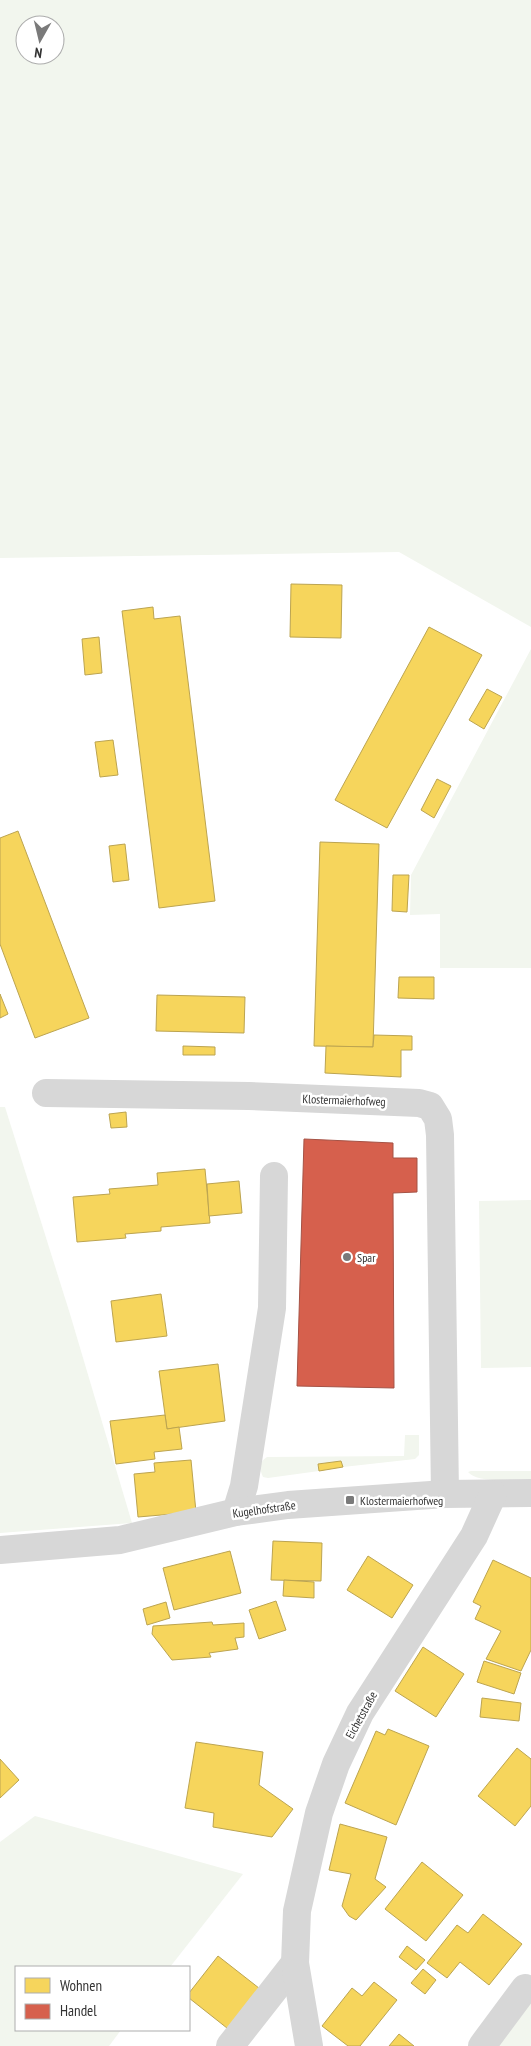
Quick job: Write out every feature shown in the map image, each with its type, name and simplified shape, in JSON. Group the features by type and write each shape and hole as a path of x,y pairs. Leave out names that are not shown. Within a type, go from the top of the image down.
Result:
{"street":[{"name":"Klostermaierhofweg","path":"46,1093 249,1096 419,1103 430,1106 438,1119 440,1135 445,1494"},
{"path":"236,1512 244,1486 272,1308 274,1176"},
{"name":"Kugelhofstraße","path":"0,1550 120,1540 236,1512 350,1500 445,1494 531,1493"},
{"name":"Eichetstraße","path":"309,2046 295,1963 299,1902 319,1813 336,1764 360,1713 474,1536 493,1494"},
{"path":"230,2046 295,1963"},
{"path":"482,2046 525,1988"}],"shaded area":[{"path":"0,0 531,0 531,627 399,552 0,558"},
{"path":"531,649 531,968 440,968 440,914 410,915 411,875"},
{"path":"0,1107 5,1107 70,1314 132,1523 0,1533"},
{"path":"531,1200 531,1367 481,1368 479,1201"},
{"path":"405,1435 419,1435 419,1455 415,1459 343,1467 341,1461 318,1464 319,1471 268,1478 263,1477 261,1471 261,1463 267,1457 404,1456"},
{"path":"531,1471 531,1479 480,1478 468,1472"},
{"path":"35,1816 243,1874 171,1966 15,1966 15,2031 120,2031 109,2046 0,2046 0,1842"},
{"path":"531,2001 531,2046 495,2046"}],"building: Wohnen":[{"path":"291,584 342,585 341,638 290,637"},
{"path":"153,607 154,619 180,616 215,901 159,908 122,611"},
{"path":"429,627 482,655 387,828 335,800"},
{"path":"99,637 102,673 85,675 82,639"},
{"path":"487,689 502,697 484,729 469,720"},
{"path":"113,740 118,775 100,777 95,742"},
{"path":"437,779 451,786 434,818 421,810"},
{"path":"18,831 89,1018 35,1038 0,944 0,838"},
{"path":"320,842 379,844 373,1047 314,1046"},
{"path":"125,844 129,880 113,882 109,846"},
{"path":"393,875 409,875 407,912 392,911"},
{"path":"399,977 434,977 434,999 398,998"},
{"path":"0,994 8,1014 0,1018"},
{"path":"157,995 245,997 244,1033 156,1031"},
{"path":"374,1035 412,1036 412,1050 401,1050 401,1077 325,1073 326,1046 373,1047"},
{"path":"183,1046 215,1047 215,1055 183,1055"},
{"path":"126,1112 127,1127 111,1128 109,1114"},
{"path":"205,1169 210,1223 161,1227 161,1231 125,1234 126,1238 77,1242 73,1197 110,1194 109,1189 158,1185 157,1173"},
{"path":"239,1181 242,1213 209,1216 207,1184"},
{"path":"161,1294 167,1336 116,1342 111,1301"},
{"path":"218,1364 225,1421 167,1429 159,1371"},
{"path":"165,1415 167,1429 179,1427 182,1449 154,1452 155,1459 116,1464 110,1421"},
{"path":"191,1460 196,1512 138,1517 134,1474 155,1472 154,1463"},
{"path":"341,1461 343,1467 319,1471 318,1464"},
{"path":"273,1541 322,1543 321,1581 271,1580"},
{"path":"230,1551 241,1593 174,1610 163,1568"},
{"path":"368,1556 413,1585 392,1618 347,1590"},
{"path":"493,1560 531,1578 531,1650 521,1671 486,1659 501,1631 475,1619 481,1606 473,1602"},
{"path":"284,1580 314,1582 314,1598 283,1596"},
{"path":"276,1601 286,1630 259,1639 249,1610"},
{"path":"166,1602 170,1618 147,1625 143,1609"},
{"path":"212,1622 213,1625 244,1623 244,1637 235,1638 238,1649 209,1653 211,1657 172,1660 152,1634 153,1626"},
{"path":"423,1647 464,1674 436,1717 395,1691"},
{"path":"484,1661 521,1673 514,1694 477,1682"},
{"path":"482,1698 521,1703 519,1721 480,1717"},
{"path":"388,1729 429,1746 396,1825 345,1803 376,1731 385,1735"},
{"path":"196,1742 263,1752 259,1785 293,1809 272,1837 213,1827 214,1813 185,1808"},
{"path":"517,1748 531,1759 531,1806 515,1826 478,1796"},
{"path":"0,1759 19,1780 0,1798"},
{"path":"340,1824 387,1837 375,1879 386,1887 356,1920 349,1916 342,1906 351,1874 329,1870"},
{"path":"422,1862 463,1895 426,1941 385,1909"},
{"path":"483,1914 522,1944 489,1985 460,1962 447,1978 427,1963 457,1925 468,1933"},
{"path":"407,1946 425,1960 416,1970 399,1957"},
{"path":"218,1956 264,1992 232,2032 190,1999 190,1992"},
{"path":"423,1969 436,1980 425,1994 411,1983"},
{"path":"374,1982 397,2000 360,2046 348,2046 322,2026 352,1988 362,1996"},
{"path":"399,2034 414,2046 389,2046"}],"building: Handel":[{"name":"Spar","path":"304,1139 393,1143 393,1158 417,1158 417,1192 393,1193 394,1388 297,1386"}],"place":[{"name":"Spar","path":"347,1257"},
{"name":"Klostermaierhofweg","path":"350,1500"}]}
